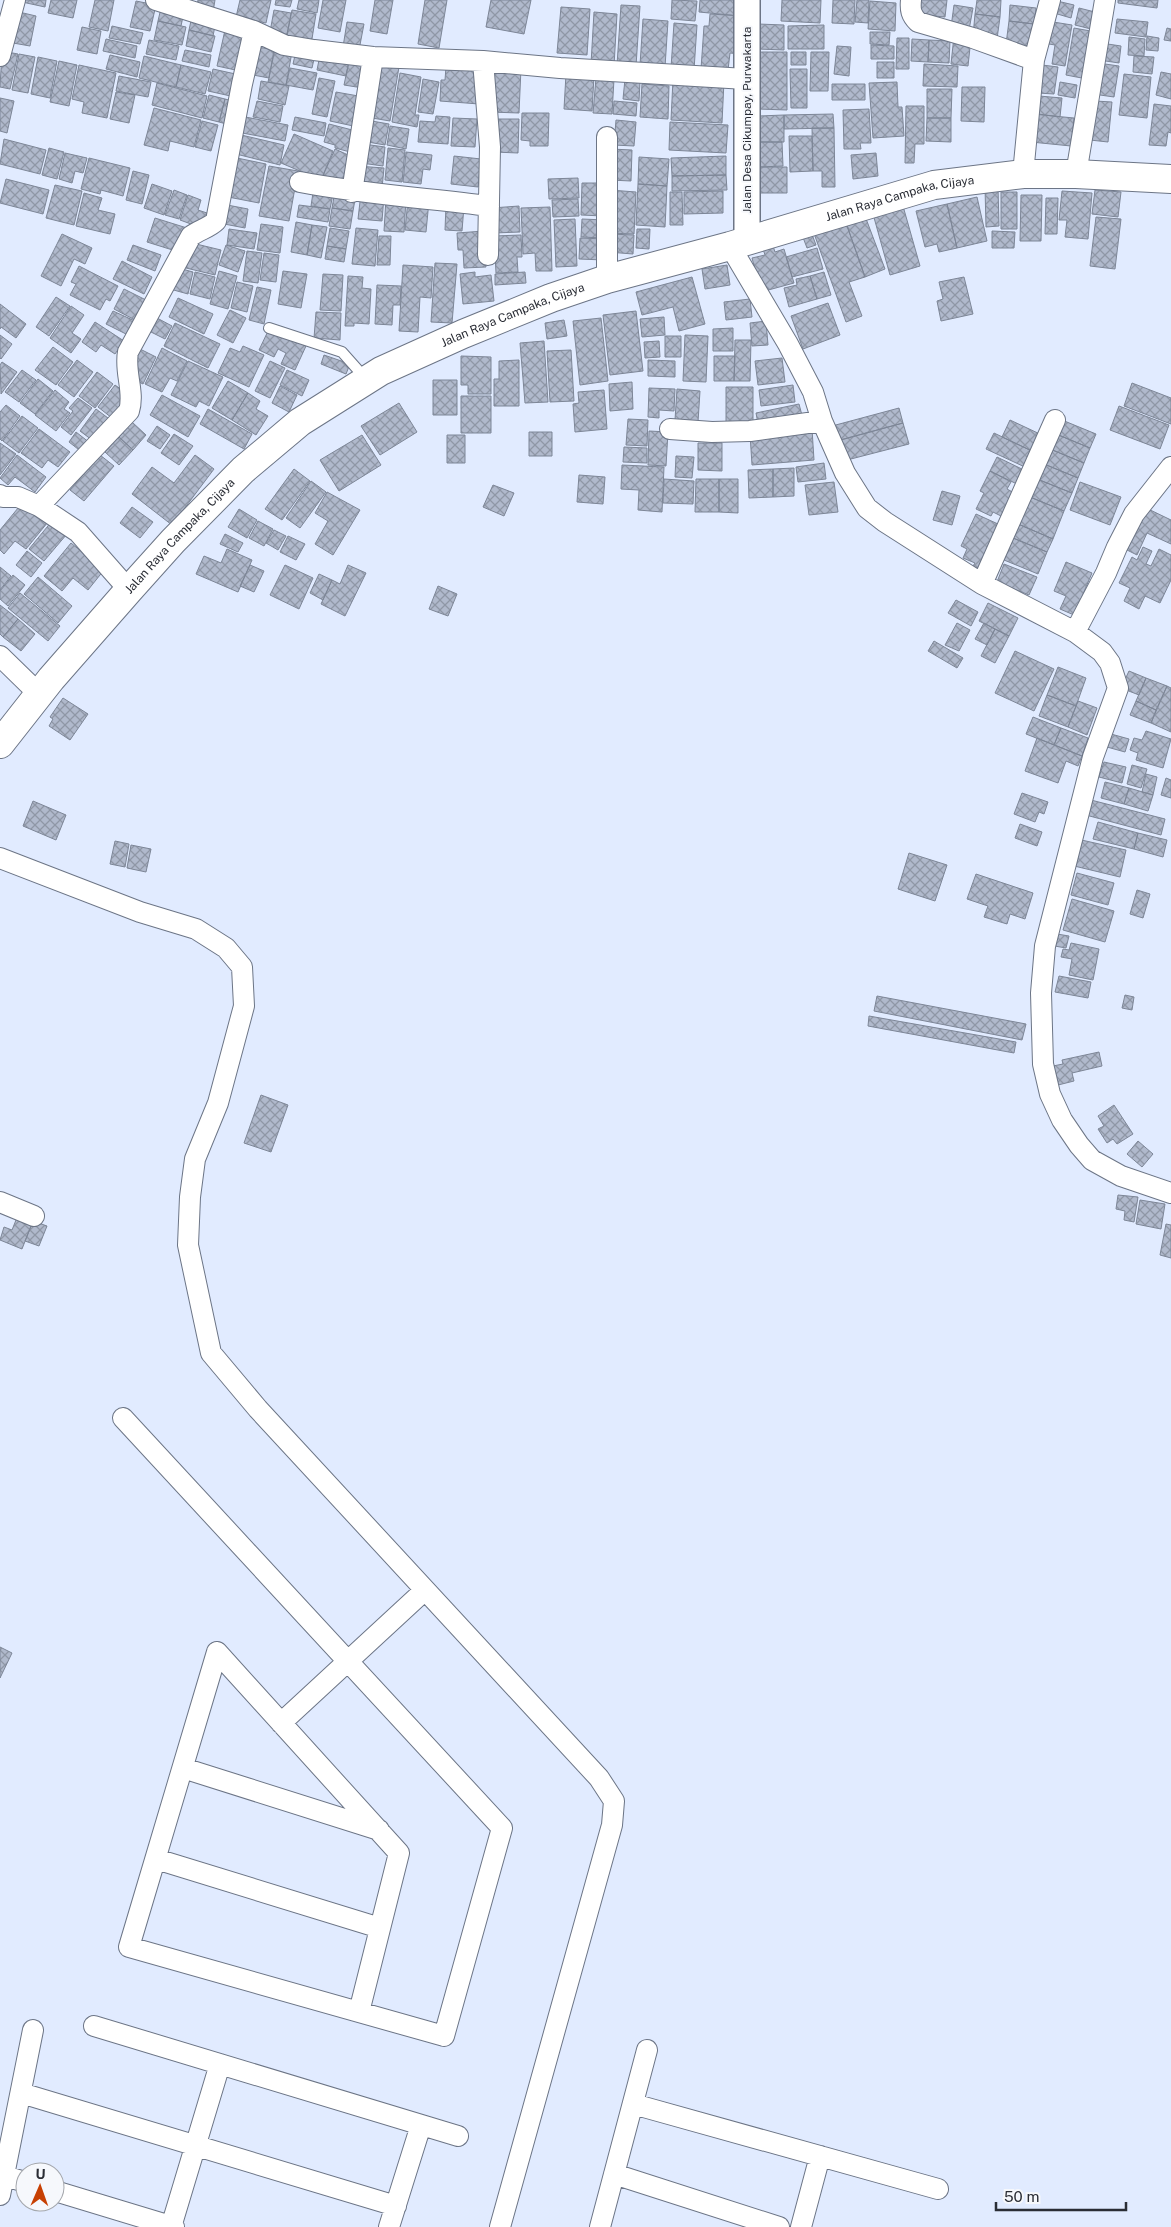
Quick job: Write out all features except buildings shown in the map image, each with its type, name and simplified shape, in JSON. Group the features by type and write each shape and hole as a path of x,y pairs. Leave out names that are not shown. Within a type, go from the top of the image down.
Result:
{"main road":[{"name":"Jalan Raya Campaka, Cijaya","path":"0,744 39,694 129,590 243,470 279,438 321,407 366,380 463,334 551,298 607,279 738,243 934,185 1023,174 1076,174 1171,179"}],"street":[{"path":"0,56 15,0"},
{"path":"156,0 254,31 284,45 373,57 482,61 560,68 746,79"},
{"name":"Jalan Desa Cikumpay, Purwakarta","path":"738,243 746,79 747,0"},
{"path":"911,0 910,9 913,17 918,22 973,38 1034,60"},
{"path":"1023,174 1034,60 1050,0"},
{"path":"1076,174 1105,0"},
{"path":"39,506 129,411 131,395 126,364 128,352 192,236 216,221 254,31"},
{"path":"352,192 373,57"},
{"path":"482,61 490,147 488,255"},
{"path":"607,138 607,279"},
{"path":"300,182 352,192 393,194 489,206"},
{"path":"738,243 813,392 822,421 845,473 867,508 885,522 982,584 1075,632 1102,652 1110,663 1118,688 1093,757 1045,946 1041,993 1042,1064 1050,1094 1062,1120 1092,1160 1121,1176 1171,1193"},
{"path":"982,584 1055,420"},
{"path":"670,429 712,432 750,431 822,421"},
{"path":"1075,632 1134,514 1171,467"},
{"path":"1,497 18,497 39,506 78,532 129,590"},
{"path":"0,656 39,694"},
{"path":"0,858 140,912 196,929 226,948 242,967 244,1006 218,1103 195,1159 190,1196 188,1245 211,1354 258,1409 599,1778 614,1800 612,1825 500,2227"},
{"path":"0,1202 34,1216"},
{"path":"123,1418 502,1828 444,2036 359,2012 130,1947 217,1652 399,1853 359,2012"},
{"path":"281,1723 425,1590"},
{"path":"183,1768 379,1830"},
{"path":"156,1859 380,1928"},
{"path":"94,2026 458,2136"},
{"path":"15,2184 2,2186 33,2030"},
{"path":"600,2227 647,2050"},
{"path":"65,2194 172,2227 220,2064"},
{"path":"21,2093 396,2206"},
{"path":"633,2104 938,2189"},
{"path":"389,2227 420,2125"},
{"path":"801,2227 820,2156"},
{"path":"614,2174 779,2227"}],"lane":[{"path":"269,328 342,352 366,380"}]}
